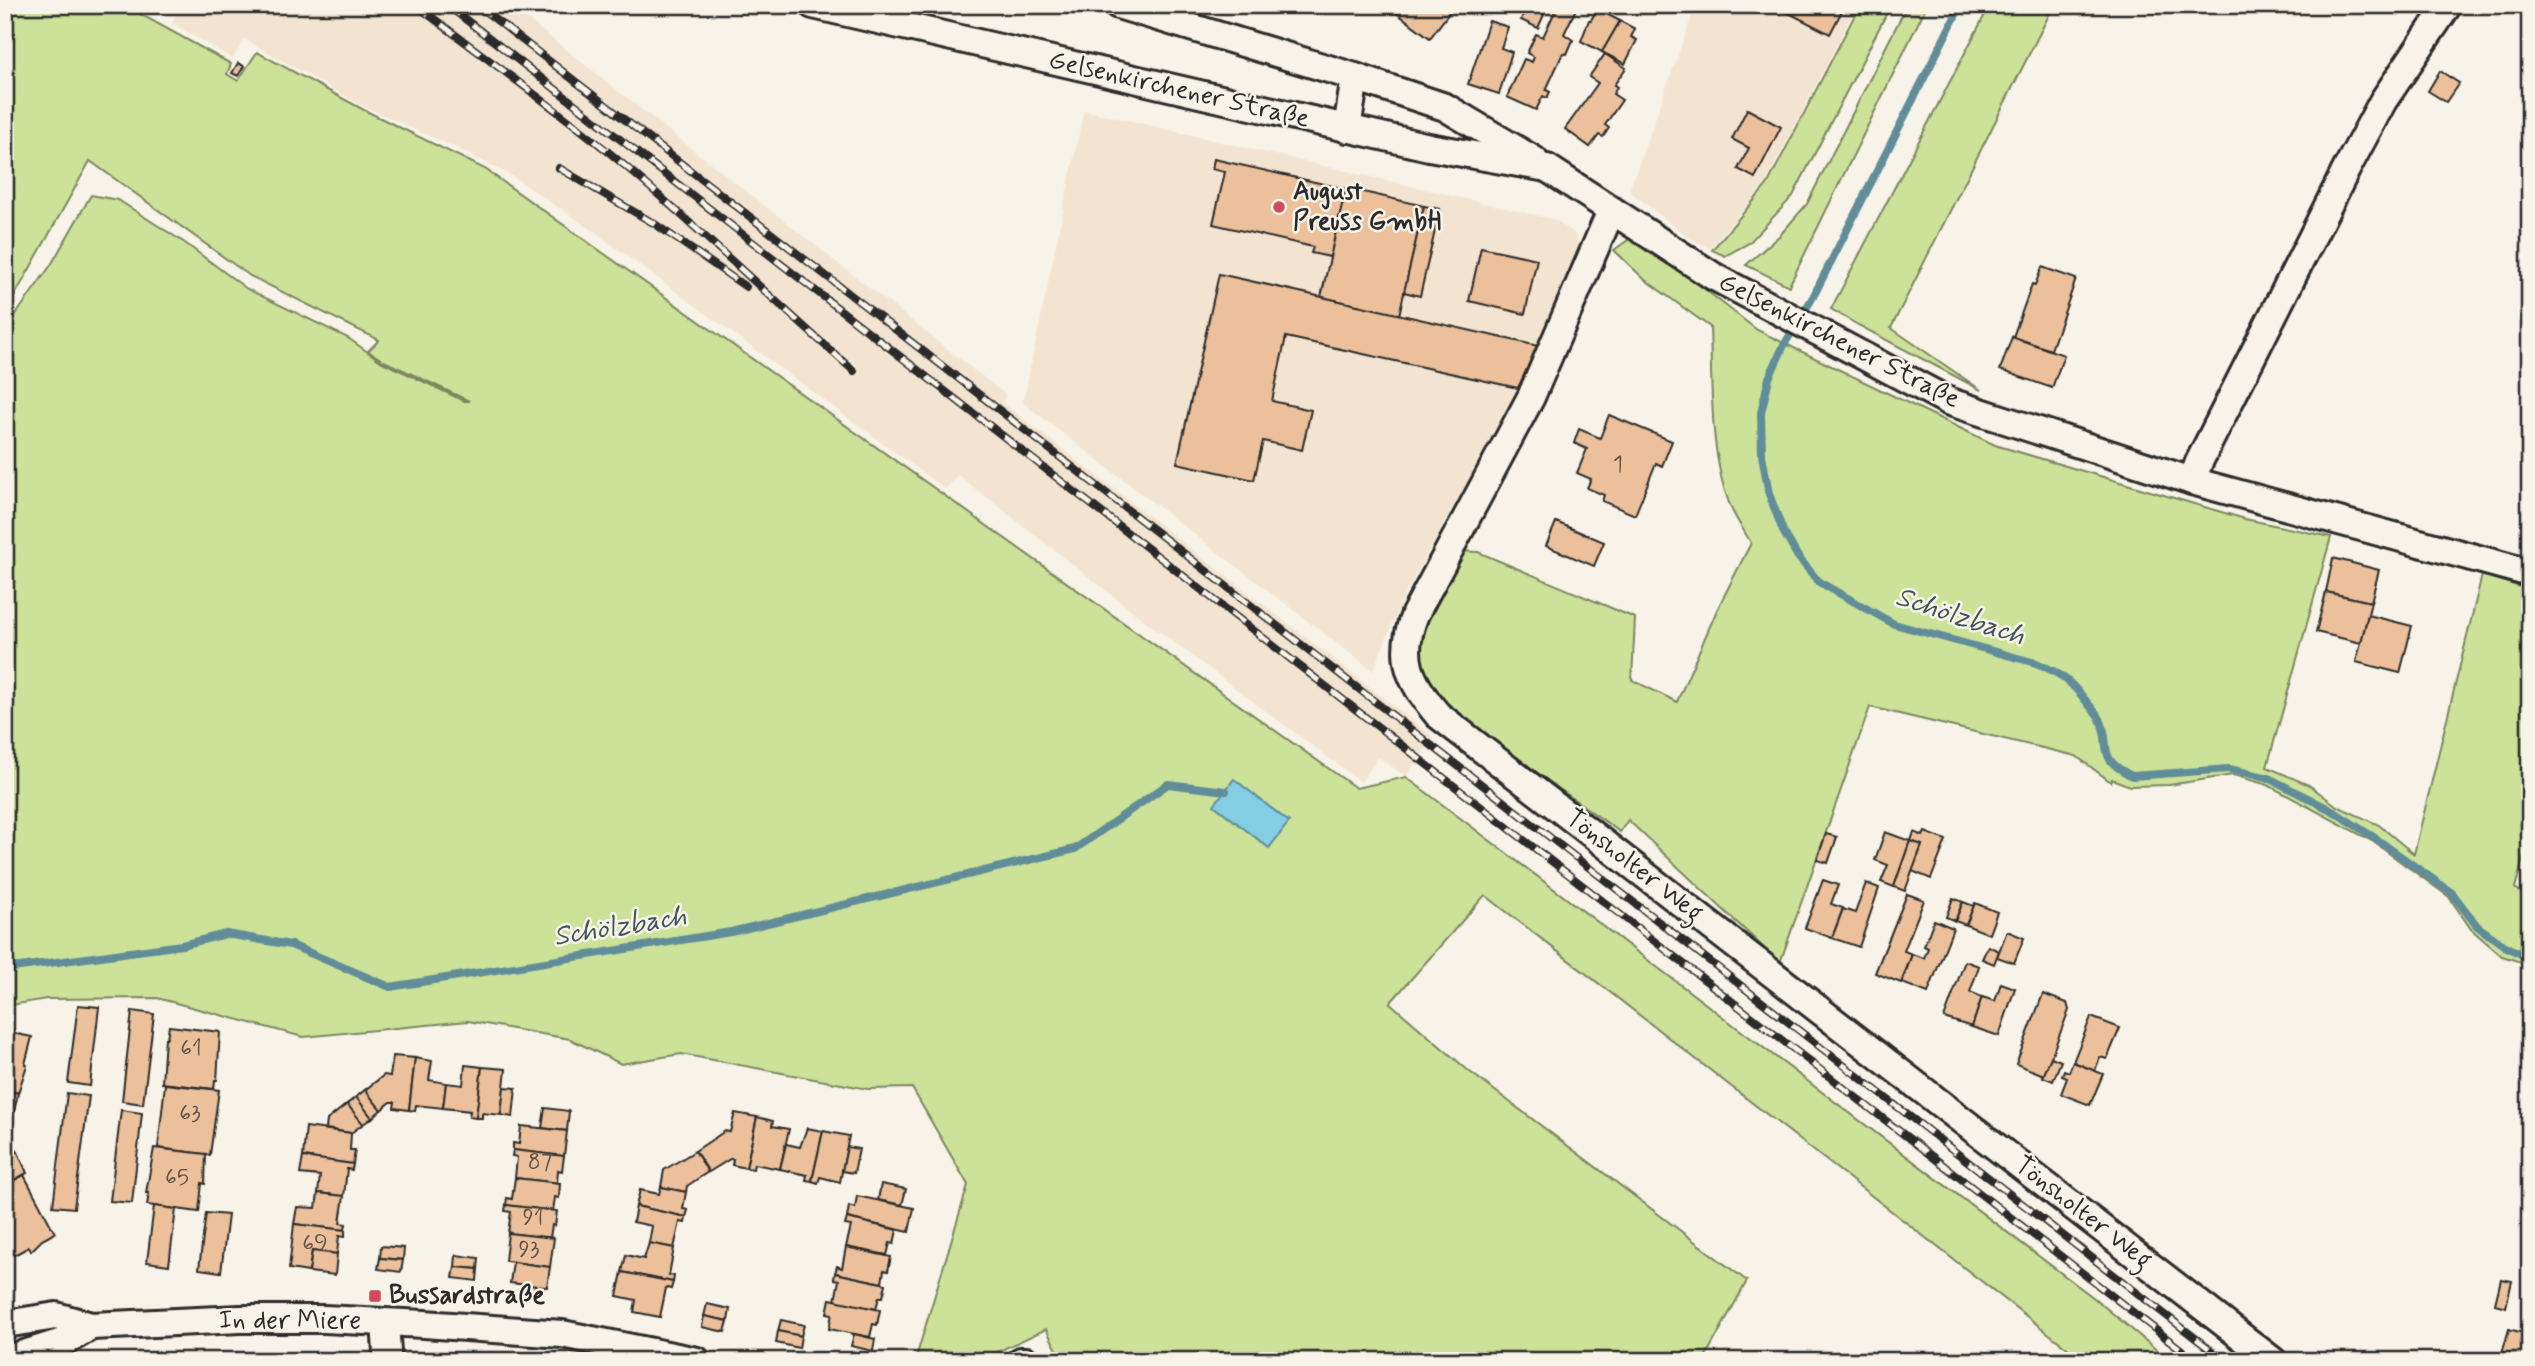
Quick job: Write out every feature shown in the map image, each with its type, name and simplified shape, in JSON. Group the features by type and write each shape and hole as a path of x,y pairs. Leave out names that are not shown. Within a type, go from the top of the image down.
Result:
{"street":[{"name":"Gelsenkirchener Straße","path":"813,5 1429,147 1547,168"},
{"name":"Gelsenkirchener Straße","path":"1118,5 1445,107 1547,168 1713,276 1950,402 2192,481 2530,573"},
{"path":"2192,481 2199,462 2383,101 2448,5"},
{"path":"1347,128 1355,77"},
{"name":"Tönsholter Weg","path":"1611,211 1531,397 1415,614 1409,629 1406,658 1414,684 1438,715 2273,1361"},
{"name":"In der Miere","path":"5,1324 56,1316 91,1326 240,1319 385,1323 562,1334 697,1361"},
{"path":"385,1323 386,1361"},
{"name":"In der Miere","path":"5,1360 66,1341 91,1326"}],"shaded area":[{"path":"181,5 509,5 1006,395 1002,402 1434,737 1406,777 1378,757 1361,782 1149,624 958,475 945,489 596,233 512,176 363,106 244,39 233,59 172,23"},
{"path":"1696,5 1857,5 1765,184 1710,248 1691,239 1629,191"},
{"path":"1084,110 1556,220 1575,234 1578,247 1522,382 1404,596 1373,671 1023,403"}],"green space":[{"path":"5,5 124,5 231,64 227,74 238,81 257,52 364,110 485,169 1356,788 1406,777 2094,1298 2170,1361 2084,1361 1485,895 1390,1003 1470,1072 1747,1281 1703,1361 1063,1361 1046,1329 978,1361 915,1361 968,1185 912,1088 868,1089 681,1054 621,1064 570,1039 468,1021 303,1037 157,998 46,999 5,1006 5,330 51,265 91,195 118,200 185,243 247,289 348,338 382,362 469,401 368,351 379,340 250,276 90,161 5,313"},
{"path":"1860,5 1891,5 1793,196 1749,243 1725,256 1712,250 1767,185"},
{"path":"1907,5 1927,5 1789,286 1746,265 1780,235 1807,204"},
{"path":"1990,5 2054,5 1891,328 1981,390 1831,309"},
{"path":"1635,235 1757,330 1995,445 2245,519 2331,537 2267,767 2309,785 2337,806 2379,825 2414,854 2482,575 2530,590 2530,834 2515,888 2530,898 2530,965 2502,956 2471,929 2449,897 2372,841 2268,785 2233,775 2169,785 2130,786 2112,779 2111,782 2076,756 1870,707 1780,963 1628,820 1620,832 1443,706 1423,682 1417,633 1458,551 1478,552 1635,618 1632,680 1677,702 1717,610 1751,543 1732,510 1719,468 1713,420 1710,327 1644,279 1614,250"}],"water":[{"path":"1234,779 1289,822 1269,848 1214,805"}],"building":[{"path":"1309,5 1331,5 1329,11"},
{"path":"1392,5 1455,5 1430,38 1390,8"},
{"path":"1527,5 1547,8 1538,28 1521,20"},
{"path":"1558,5 1576,9 1564,34 1573,40 1567,54 1563,53 1546,90 1550,92 1547,98 1543,96 1536,110 1507,97 1524,59 1532,62 1534,57 1527,53 1536,34 1543,37"},
{"path":"1773,5 1845,5 1830,34"},
{"path":"1597,9 1620,21 1602,52 1581,41 1589,20"},
{"path":"1489,21 1508,27 1501,48 1512,52 1499,94 1468,84"},
{"path":"1620,21 1635,29 1631,37 1637,40 1625,64 1602,52"},
{"path":"1605,54 1626,68 1614,85 1617,87 1613,94 1622,100 1605,125 1609,128 1603,137 1599,135 1590,147 1565,129 1598,83 1589,77"},
{"path":"238,63 244,66 238,76 232,73"},
{"path":"2440,71 2459,83 2446,102 2428,91"},
{"path":"1747,109 1781,127 1755,178 1738,169 1749,148 1732,139"},
{"name":"August Preuss GmbH","path":"1214,159 1346,189 1330,257 1311,253 1313,247 1213,224 1225,172 1212,169"},
{"path":"1346,188 1424,206 1399,315 1321,297"},
{"path":"1424,206 1440,209 1420,296 1404,292"},
{"path":"1481,247 1537,259 1525,314 1469,301"},
{"path":"2042,267 2076,279 2051,350 2013,337 2032,284 2035,285"},
{"path":"1219,274 1538,346 1518,388 1286,337 1272,401 1311,410 1302,450 1263,441 1254,480 1177,463"},
{"path":"2012,337 2064,355 2052,388 2000,370"},
{"path":"1609,415 1672,441 1662,466 1656,463 1635,515 1602,501 1604,495 1587,488 1591,479 1577,473 1587,449 1574,443 1579,429 1600,438"},
{"path":"1556,522 1604,542 1594,566 1546,546"},
{"path":"2333,558 2379,570 2371,602 2326,592"},
{"path":"2326,592 2371,602 2361,643 2316,632"},
{"path":"2368,615 2412,626 2400,673 2356,662"},
{"path":"1885,832 1910,841 1894,887 1881,882 1888,865 1875,860"},
{"path":"1914,832 1923,836 1925,832 1946,840 1931,879 1912,871 1922,845 1911,841"},
{"path":"1826,834 1837,837 1828,863 1817,860"},
{"path":"1910,841 1922,845 1905,891 1894,887"},
{"path":"1823,880 1838,885 1831,904 1843,908 1832,938 1805,928"},
{"path":"1866,883 1879,888 1859,947 1832,938 1843,909 1855,913"},
{"path":"1907,894 1924,900 1904,951 1912,954 1901,983 1875,973"},
{"path":"1953,898 1963,902 1955,921 1946,917"},
{"path":"1963,902 1974,906 1966,925 1955,921"},
{"path":"1975,903 1997,912 1989,934 1966,925"},
{"path":"1934,920 1953,928 1928,993 1902,983 1912,954 1924,958 1928,948 1924,946"},
{"path":"2007,931 2024,938 2014,963 1997,957"},
{"path":"1988,946 1999,951 1994,964 1982,959"},
{"path":"1965,961 1979,966 1970,992 1982,997 1972,1027 1944,1018"},
{"path":"2001,983 2015,988 1999,1036 1972,1027 1982,997 1995,1001"},
{"path":"2043,994 2067,1003 2069,1010 2044,1075 2016,1064"},
{"path":"78,1005 99,1007 90,1086 68,1083"},
{"path":"132,1011 154,1014 143,1104 122,1101"},
{"path":"2091,1017 2120,1028 2107,1059 2100,1057 2095,1071 2073,1062"},
{"path":"5,1026 17,1034 32,1037 18,1093 5,1090"},
{"path":"169,1026 220,1032 214,1089 162,1083 165,1038"},
{"path":"393,1056 415,1058 409,1110 394,1108 395,1102 391,1102 381,1110 365,1090 384,1075 390,1076"},
{"path":"2051,1057 2061,1061 2053,1081 2043,1077"},
{"path":"415,1058 432,1061 429,1080 446,1083 443,1108 416,1105 415,1111 409,1110"},
{"path":"2073,1062 2103,1074 2090,1105 2061,1094 2067,1078 2062,1076 2064,1070 2069,1072"},
{"path":"465,1065 482,1067 476,1118 469,1117 470,1111 443,1108 446,1083 463,1085"},
{"path":"482,1067 506,1069 501,1115 482,1113 482,1118 476,1118"},
{"path":"165,1084 219,1090 210,1155 158,1148"},
{"path":"504,1087 516,1088 513,1117 501,1115"},
{"path":"5,1090 18,1093 13,1117 5,1135"},
{"path":"365,1090 381,1110 372,1118 356,1097"},
{"path":"67,1093 89,1096 74,1208 53,1206"},
{"path":"356,1097 372,1118 363,1124 347,1104"},
{"path":"347,1104 363,1124 351,1133 326,1129 327,1120"},
{"path":"545,1108 569,1111 567,1131 542,1128"},
{"path":"121,1110 142,1113 132,1203 110,1201"},
{"path":"735,1113 757,1117 746,1168 732,1165 733,1159 730,1159 709,1172 695,1151 725,1131 730,1132"},
{"path":"757,1117 773,1121 772,1126 789,1129 780,1169 754,1164 753,1169 746,1168"},
{"path":"521,1126 567,1131 564,1156 513,1150 513,1143 519,1144"},
{"path":"306,1127 351,1133 350,1150 355,1150 353,1164 303,1157"},
{"path":"807,1128 823,1131 812,1181 806,1180 807,1175 780,1169 786,1144 800,1147"},
{"path":"823,1131 849,1136 840,1182 820,1177 818,1183 812,1181"},
{"path":"5,1135 18,1152 27,1173 5,1185"},
{"path":"847,1147 859,1149 854,1173 842,1171"},
{"path":"154,1148 206,1154 205,1184 202,1183 199,1212 147,1205 149,1193 146,1193"},
{"path":"513,1150 564,1156 562,1171 558,1170 557,1183 515,1178 517,1157 512,1156"},
{"path":"695,1151 708,1172 687,1186 686,1192 661,1187 664,1170"},
{"path":"303,1157 353,1164 352,1170 347,1169 344,1196 318,1193 320,1176 300,1174"},
{"path":"24,1175 55,1233 42,1240 31,1251 29,1247 9,1258 5,1251 5,1185"},
{"path":"515,1178 560,1183 559,1198 555,1197 553,1211 506,1205 507,1198 512,1199"},
{"path":"881,1184 906,1189 902,1205 878,1200"},
{"path":"661,1187 686,1192 683,1209 688,1210 686,1217 636,1206 640,1190 659,1194"},
{"path":"318,1193 344,1196 340,1223 346,1224 345,1230 294,1224 297,1207 316,1208"},
{"path":"857,1196 914,1208 909,1232 847,1218 849,1206 855,1208"},
{"path":"2530,1199 2530,1224 2524,1222"},
{"path":"506,1205 557,1211 550,1238 508,1233 511,1212 505,1211"},
{"path":"154,1206 176,1209 169,1265 147,1262"},
{"path":"636,1206 686,1217 685,1223 680,1222 674,1248 649,1243 652,1226 633,1222"},
{"path":"206,1213 228,1215 221,1272 199,1269"},
{"path":"847,1218 897,1230 894,1244 890,1243 887,1255 846,1247 851,1226 845,1225"},
{"path":"294,1224 345,1230 345,1237 339,1236 337,1254 312,1251 309,1272 289,1269"},
{"path":"508,1233 554,1238 550,1267 505,1261"},
{"path":"649,1243 674,1248 669,1275 674,1276 673,1282 622,1272 626,1255 644,1259"},
{"path":"381,1246 404,1248 403,1260 380,1258"},
{"path":"846,1247 891,1257 888,1271 884,1270 882,1283 835,1273 837,1266 842,1268"},
{"path":"312,1251 337,1254 335,1275 309,1272"},
{"path":"456,1255 479,1258 478,1269 455,1267"},
{"path":"380,1258 403,1260 401,1272 378,1269"},
{"path":"513,1262 550,1267 547,1287 510,1283"},
{"path":"455,1267 478,1269 477,1281 453,1278"},
{"path":"622,1272 673,1282 671,1289 666,1288 660,1317 634,1312 636,1300 617,1296"},
{"path":"835,1273 886,1284 876,1309 835,1301 839,1280 834,1279"},
{"path":"2501,1279 2512,1281 2506,1307 2495,1304"},
{"path":"830,1299 880,1310 877,1325 873,1324 870,1337 829,1329 832,1314 827,1313"},
{"path":"707,1304 730,1309 728,1321 704,1316"},
{"path":"704,1316 728,1321 725,1332 702,1327"},
{"path":"781,1320 804,1325 801,1336 778,1331"},
{"path":"2509,1329 2530,1335 2530,1361 2500,1361"},
{"path":"778,1331 801,1336 799,1348 776,1343"},
{"path":"854,1334 875,1339 873,1351 851,1346"}],"waterway":[{"name":"Schölzbach","path":"1961,5 1769,378 1761,413 1762,455 1769,494 1783,531 1798,557 1819,582 1894,624 2036,663 2060,675 2078,691 2099,717 2104,729 2107,751 2113,763 2132,776 2229,769 2269,778 2333,811 2452,893 2477,926 2506,947 2530,958"},
{"name":"Schölzbach","path":"5,969 182,945 226,934 291,945 390,987 731,932 1075,849 1168,784 1226,791"}],"railway":[{"path":"416,5 611,154 854,371"},
{"path":"447,5 2196,1361"},
{"path":"477,5 2225,1361"},
{"path":"559,168 655,224 746,287"}],"place":[{"name":"August Preuss GmbH","path":"1279,207"},
{"name":"Bussardstraße","path":"375,1296"}]}
